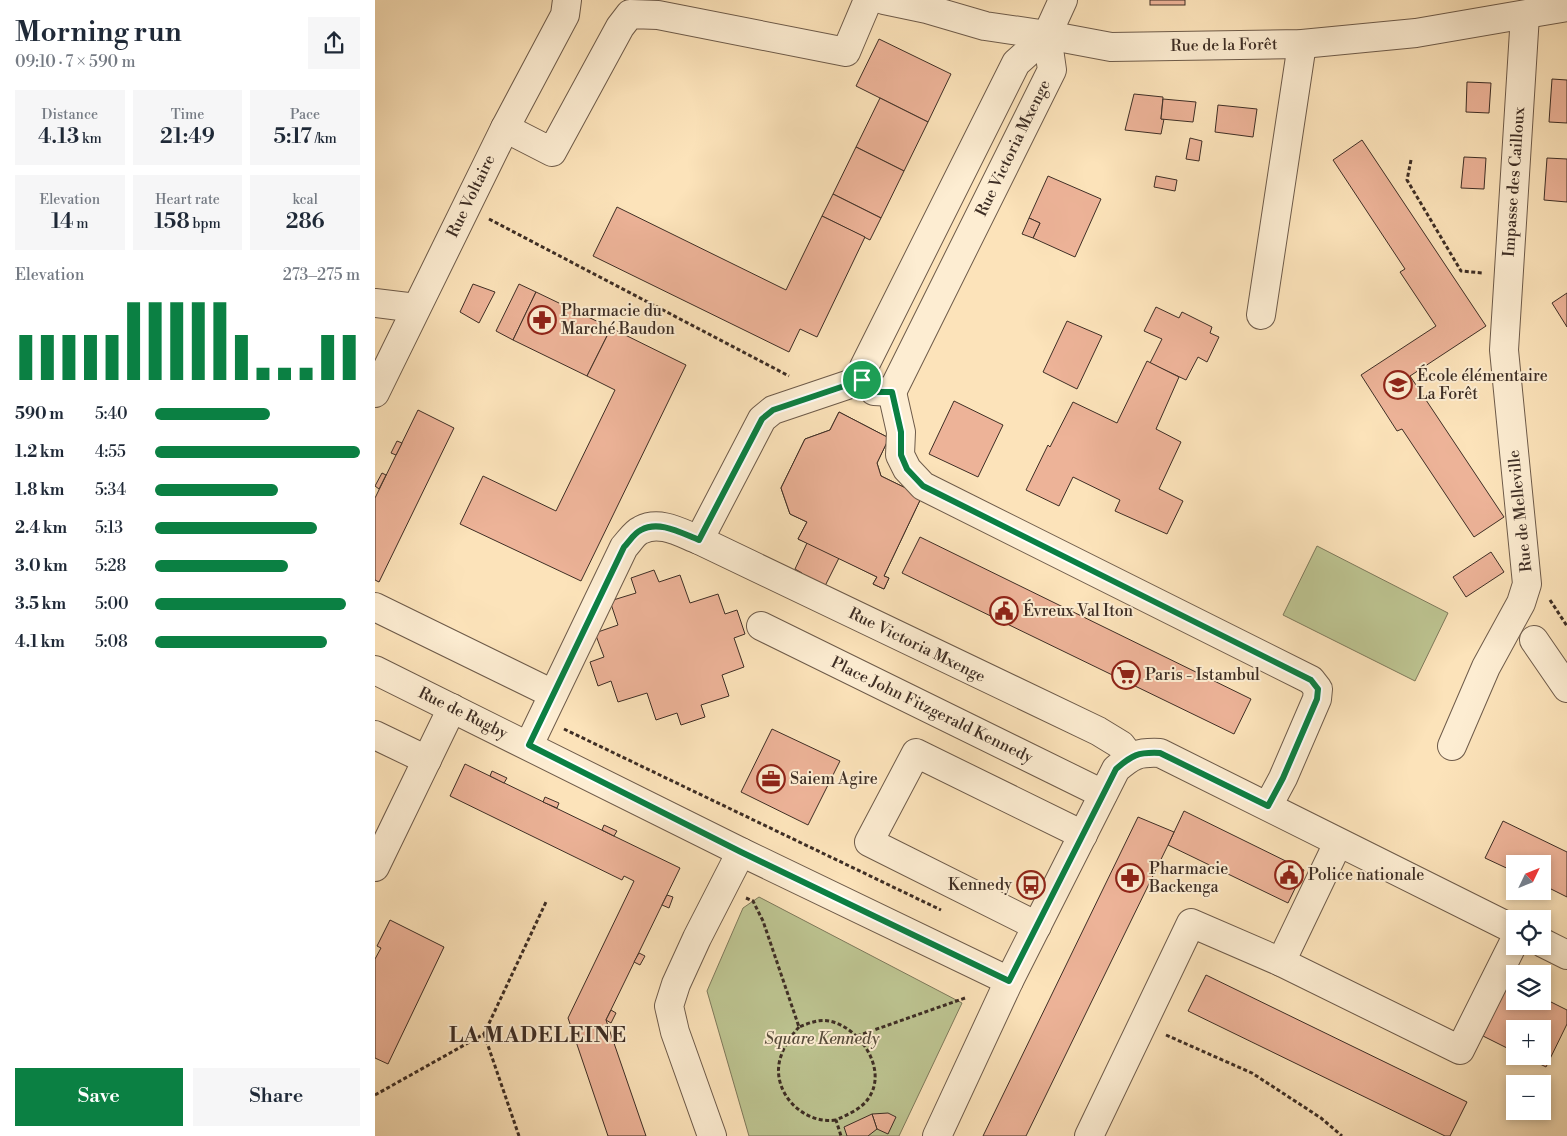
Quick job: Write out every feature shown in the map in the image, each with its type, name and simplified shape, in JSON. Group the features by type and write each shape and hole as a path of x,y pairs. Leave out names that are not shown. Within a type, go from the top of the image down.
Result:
{"street":[{"name":"Rue Voltaire","path":"375,393 465,207 565,15 567,0"},
{"path":"505,128 552,152 620,27 630,14 658,15 846,52 868,0"},
{"name":"Rue de la Forêt","path":"884,0 927,9 985,26 1111,47 1302,44 1416,33 1567,7"},
{"path":"1047,35 1063,0"},
{"name":"Impasse des Cailloux","path":"1504,350 1525,15"},
{"name":"Rue Victoria Mxenge","path":"862,380 864,367 1016,63 1047,35"},
{"name":"Rue Victoria Mxenge","path":"892,392 1052,70 1047,35"},
{"path":"1261,315 1302,44"},
{"path":"375,303 416,308"},
{"name":"Rue de Melleville","path":"1452,746 1486,668 1521,603 1527,584 1504,350"},
{"path":"699,540 762,419 773,410 862,380 875,392 892,392 901,432 901,455 907,469 923,486 1311,680 1318,689 1317,699 1283,778 1268,806"},
{"name":"Rue Victoria Mxenge","path":"529,745 624,547 639,530 653,526 673,529 699,540 1098,730 1121,745 1130,757"},
{"path":"375,608 553,694"},
{"name":"Place John Fitzgerald Kennedy","path":"761,626 1103,794"},
{"path":"1534,640 1567,688"},
{"name":"Rue de Rugby","path":"375,670 741,852 1009,981"},
{"path":"375,867 453,708"},
{"path":"375,735 427,760"},
{"path":"937,1136 1009,981 1116,769 1130,757 1143,752 1160,753 1506,926"},
{"path":"1037,926 869,842 916,753 1083,835"},
{"path":"1281,962 1338,843"},
{"path":"711,1136 675,1032 669,1006 676,984 697,938 741,852"},
{"path":"1089,1136 1191,922 1281,962 1460,1050 1508,955"},
{"path":"1551,947 1567,955"}],"path":[{"path":"1411,160 1407,180 1461,271 1508,275"},
{"path":"465,207 823,394"},
{"path":"541,718 946,912"},
{"path":"723,889 753,901 763,921 799,1027"},
{"path":"375,1095 484,1034 546,902"},
{"path":"857,1036 965,998"},
{"path":"815,1021 829,1021 846,1028 862,1041 872,1058 875,1081 868,1099 854,1111 836,1120 814,1119 796,1109 784,1093 778,1074 780,1057 788,1039 799,1027 815,1021"},
{"path":"1142,1025 1252,1073 1321,1118 1342,1136"},
{"path":"484,1034 519,1136"},
{"path":"836,1120 841,1136"}],"green space":[{"path":"1317,546 1448,613 1415,681 1283,615"},
{"name":"Square Kennedy","path":"759,897 962,1003 899,1136 749,1136 707,991 743,908"}],"building":[{"path":"1150,0 1185,0 1185,5 1150,5"},
{"path":"879,39 951,74 928,122 856,86"},
{"path":"1552,79 1567,80 1567,123 1549,122"},
{"path":"1467,82 1491,83 1489,113 1466,112"},
{"path":"1134,94 1163,97 1161,119 1164,119 1161,134 1125,130"},
{"path":"880,98 928,122 904,171 856,147"},
{"path":"1163,99 1196,102 1193,122 1161,119"},
{"path":"1218,105 1257,109 1253,137 1215,132"},
{"path":"1190,138 1202,141 1199,161 1186,159"},
{"path":"1362,140 1486,326 1410,376 1504,517 1474,537 1402,429 1397,431 1361,375 1436,326 1400,272 1405,269 1333,160"},
{"path":"856,147 904,171 881,218 833,194"},
{"path":"1464,157 1486,158 1484,189 1461,188"},
{"path":"1547,158 1567,159 1567,202 1544,200"},
{"path":"1048,176 1101,199 1075,257 1033,238 1040,223 1029,218"},
{"path":"1156,176 1177,180 1175,191 1154,187"},
{"path":"833,194 881,218 870,240 822,216"},
{"path":"617,207 786,290 822,216 865,237 817,337 800,329 789,352 593,256"},
{"path":"1029,218 1040,223 1033,238 1022,234"},
{"path":"473,284 495,292 479,323 460,312"},
{"path":"519,284 536,292 513,340 496,331"},
{"path":"536,292 611,328 587,376 513,340"},
{"path":"1567,293 1567,327 1552,303"},
{"path":"1156,307 1179,318 1182,312 1212,327 1210,333 1219,337 1207,362 1198,357 1186,380 1150,363 1162,339 1144,331"},
{"path":"1067,321 1102,336 1077,389 1043,372"},
{"path":"611,328 686,365 581,581 460,524 483,476 556,511 615,390 587,376"},
{"path":"1147,361 1179,377 1156,429 1181,442 1159,489 1183,501 1167,534 1115,511 1120,500 1073,477 1059,506 1026,490 1048,445 1050,447 1073,402 1117,423"},
{"path":"954,401 1003,425 978,477 929,454"},
{"path":"418,410 454,428 379,582 375,580 375,498"},
{"path":"839,412 889,438 877,463 881,476 922,496 884,576 889,578 884,589 873,584 877,577 839,558 822,592 799,580 802,573 795,569 807,543 798,539 807,522 790,514 781,488 805,439 830,430"},
{"path":"839,412 889,438 877,463 881,476 922,496 884,576 889,578 884,589 873,584 877,577 798,539 807,522 790,514 781,488 805,439 830,430"},
{"path":"397,441 402,443 396,455 391,453"},
{"path":"382,473 386,475 379,489 375,486"},
{"path":"920,537 1251,699 1234,734 902,573"},
{"path":"1491,552 1504,572 1466,597 1453,577"},
{"path":"654,570 659,582 680,575 690,603 718,594 725,614 737,610 745,634 734,638 744,667 722,675 729,696 701,705 705,717 681,725 677,713 656,720 647,693 618,702 611,681 598,686 590,662 604,657 595,633 618,625 610,601 636,593 631,578"},
{"path":"772,729 840,761 808,825 741,792"},
{"path":"465,764 680,868 606,1020 646,1136 608,1136 568,1018 634,881 624,876 622,880 450,796"},
{"path":"492,771 507,778 504,783 490,776"},
{"path":"545,797 559,803 557,808 543,802"},
{"path":"1184,811 1304,870 1288,903 1168,845"},
{"path":"1138,817 1174,832 1168,845 1026,1136 983,1136"},
{"path":"1503,821 1567,852 1567,897 1551,889 1551,855 1506,855 1506,868 1485,858"},
{"path":"604,825 617,831 614,836 602,830"},
{"path":"667,895 673,897 669,908 662,905"},
{"path":"390,920 444,947 388,1064 375,1058 375,959 381,948 377,946"},
{"path":"639,953 645,956 640,965 634,962"},
{"path":"1206,975 1467,1102 1450,1136 1445,1136 1188,1011"},
{"path":"1506,988 1506,1010 1551,1010 1551,1002 1567,1010 1567,1024 1551,1057 1551,1020 1506,1020 1506,1048 1483,1036"},
{"path":"611,1010 616,1013 611,1023 606,1020"},
{"path":"888,1113 896,1117 888,1134 877,1129 872,1114"},
{"path":"872,1114 877,1129 868,1136 847,1136 844,1127"}],"place":[{"name":"Pharmacie du Marché Baudon","path":"542,320"},
{"name":"École élémentaire La Forêt","path":"1398,385"},
{"name":"Évreux Val Iton","path":"1004,611"},
{"name":"Paris - Istambul","path":"1126,675"},
{"name":"Saiem Agire","path":"771,779"},
{"name":"Police nationale","path":"1289,875"},
{"name":"Pharmacie Backenga","path":"1130,878"},
{"name":"Kennedy","path":"1031,885"}],"district":[{"name":"LA MADELEINE","path":"538,1036"}],"route":[{"path":"862,380 875,392 892,392 901,432 901,455 907,469 923,486 1311,680 1318,689 1317,699 1283,778 1268,806 1160,753 1143,752 1130,757 1116,769 1009,981 741,852 529,745 624,547 639,530 653,526 673,529 699,540 753,433 762,419 773,410 862,380"}]}
